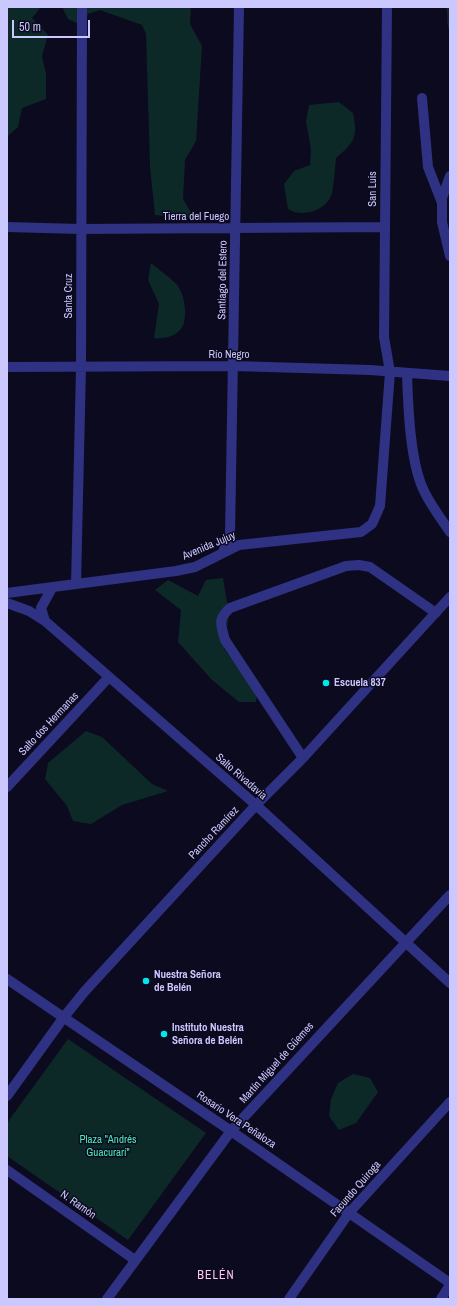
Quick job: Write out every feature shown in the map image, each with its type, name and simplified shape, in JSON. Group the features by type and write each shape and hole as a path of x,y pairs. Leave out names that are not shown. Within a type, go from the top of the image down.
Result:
{"street":[{"name":"Santiago del Estero","path":"224,552 230,535 239,7"},
{"name":"San Luis","path":"372,524 380,506 390,372 384,337 387,7"},
{"name":"Santa Cruz","path":"76,584 81,368 80,229 82,8"},
{"path":"422,98 428,167 442,203"},
{"path":"450,176 442,198 442,222 450,256"},
{"name":"Tierra del Fuego","path":"7,227 80,229 385,227"},
{"name":"Río Negro","path":"7,367 81,368 233,366 390,372 450,376"},
{"path":"407,373 408,411 417,468 425,492 450,532"},
{"name":"Avenida Jujuy","path":"7,593 176,571 195,567 239,545 361,532 372,524"},
{"path":"303,758 225,640 220,623 222,615 230,608 346,566 359,565 370,567 436,613"},
{"path":"46,621 41,608 52,588"},
{"name":"Pancho Ramírez","path":"7,1096 64,1017 85,991 256,805 303,758 450,597"},
{"name":"Salto Rivadavia","path":"7,603 29,611 46,621 256,805 450,983"},
{"name":"Salto dos Hermanas","path":"7,787 109,677"},
{"name":"Martín Miguel de Güemes","path":"107,1299 232,1131 405,941 450,895"},
{"name":"Rosario Vera Peñaloza","path":"7,979 232,1131 450,1284"},
{"name":"Facundo Quiroga","path":"289,1299 350,1213 450,1102"},
{"name":"N. Ramón","path":"7,1170 135,1260"},
{"path":"440,1299 450,1284"}],"green space":[{"path":"7,7 41,7 32,18 48,35 42,56 46,74 46,99 22,108 18,127 7,137"},
{"path":"62,7 191,7 190,24 202,46 196,141 185,160 183,199 193,216 184,218 155,215 150,167 146,34 142,25 100,10 88,14 83,26 68,19"},
{"path":"446,7 450,7 450,31 448,25"},
{"path":"339,102 353,113 355,134 351,143 336,158 332,193 325,204 320,208 307,213 294,212 288,209 284,184 294,171 310,165 311,149 306,122 309,105"},
{"path":"151,263 177,285 184,301 185,314 183,326 172,336 165,338 154,338 159,304 148,280"},
{"path":"223,578 229,614 224,649 257,693 256,702 239,702 212,680 178,642 181,610 155,590 168,580 198,596 206,580"},
{"path":"86,731 102,737 152,784 168,791 122,805 91,824 73,821 67,806 45,779 48,763"},
{"name":"Plaza \"Andrés Guacurarí\"","path":"68,1039 206,1133 128,1240 7,1156 7,1123"},
{"path":"353,1074 370,1078 378,1092 356,1123 339,1130 329,1116 331,1099 338,1083"}],"place":[{"name":"Escuela 837","path":"326,683"},
{"name":"Nuestra Señora de Belén","path":"146,981"},
{"name":"Instituto Nuestra Señora de Belén","path":"164,1034"}],"district":[{"name":"BELÉN","path":"216,1276"}]}
